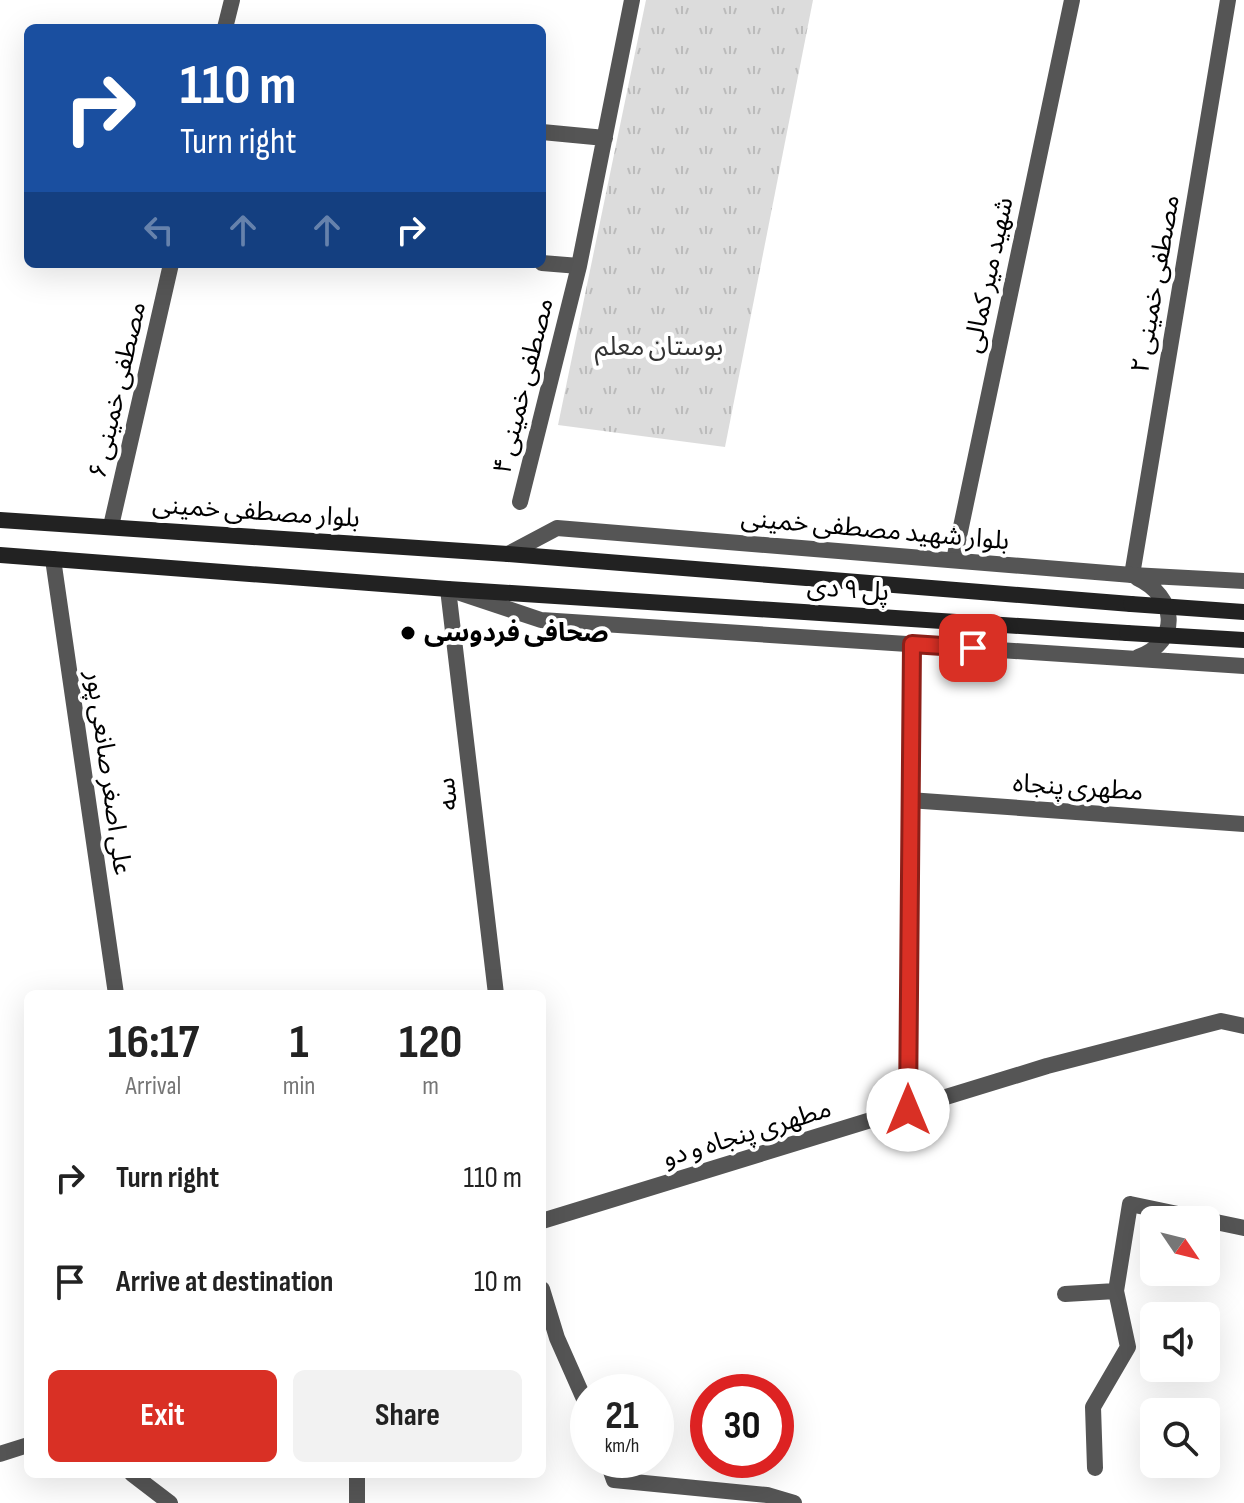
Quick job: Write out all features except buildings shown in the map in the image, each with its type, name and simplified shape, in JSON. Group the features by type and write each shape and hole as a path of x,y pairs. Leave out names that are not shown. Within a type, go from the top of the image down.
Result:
{"main road":[{"name":"بلوار مصطفی خمینی","path":"0,520 508,554"},
{"name":"پل ۹ دی","path":"508,554 1244,612"},
{"path":"0,555 448,589"},
{"name":"پل ۹ دی","path":"448,589 1244,640"}],"street":[{"path":"226,24 232,0"},
{"name":"مصطفی خمینی ۴","path":"520,502 579,266 632,0"},
{"name":"شهید میر کمالی","path":"954,560 1072,0"},
{"name":"مصطفی خمینی ۲","path":"1132,575 1228,0"},
{"path":"546,132 605,138"},
{"path":"546,263 579,266"},
{"name":"مصطفی خمینی ۶","path":"111,526 170,268"},
{"name":"بلوار شهید مصطفی خمینی","path":"508,554 557,528 1132,575 1244,581"},
{"name":"علی اصغر صانعی پور","path":"53,559 115,990"},
{"path":"1124,658 1140,657 1154,649 1164,638 1169,623 1168,607 1160,593 1149,583 1132,575"},
{"path":"448,589 541,620 1244,666"},
{"name":"سه","path":"448,589 496,990"},
{"path":"908,1110 912,644"},
{"name":"مطهری پنجاه","path":"909,800 1244,824"},
{"name":"مطهری پنجاه و دو","path":"546,1220 1047,1066 1221,1021 1244,1026"},
{"path":"1095,1468 1093,1407 1128,1347 1116,1291 1130,1204 1244,1228"},
{"path":"1065,1294 1116,1291"},
{"path":"546,1304 573,1374"},
{"path":"0,1454 24,1446"},
{"path":"137,1478 170,1503"},
{"path":"357,1478 357,1503"},
{"path":"613,1478 767,1495 794,1503"}],"green space":[{"name":"بوستان معلم","path":"646,0 813,0 725,447 558,425"}],"place":[{"name":"صحافی فردوسی","path":"408,633"}],"route":[{"path":"908,1110 912,644 973,648"}]}
